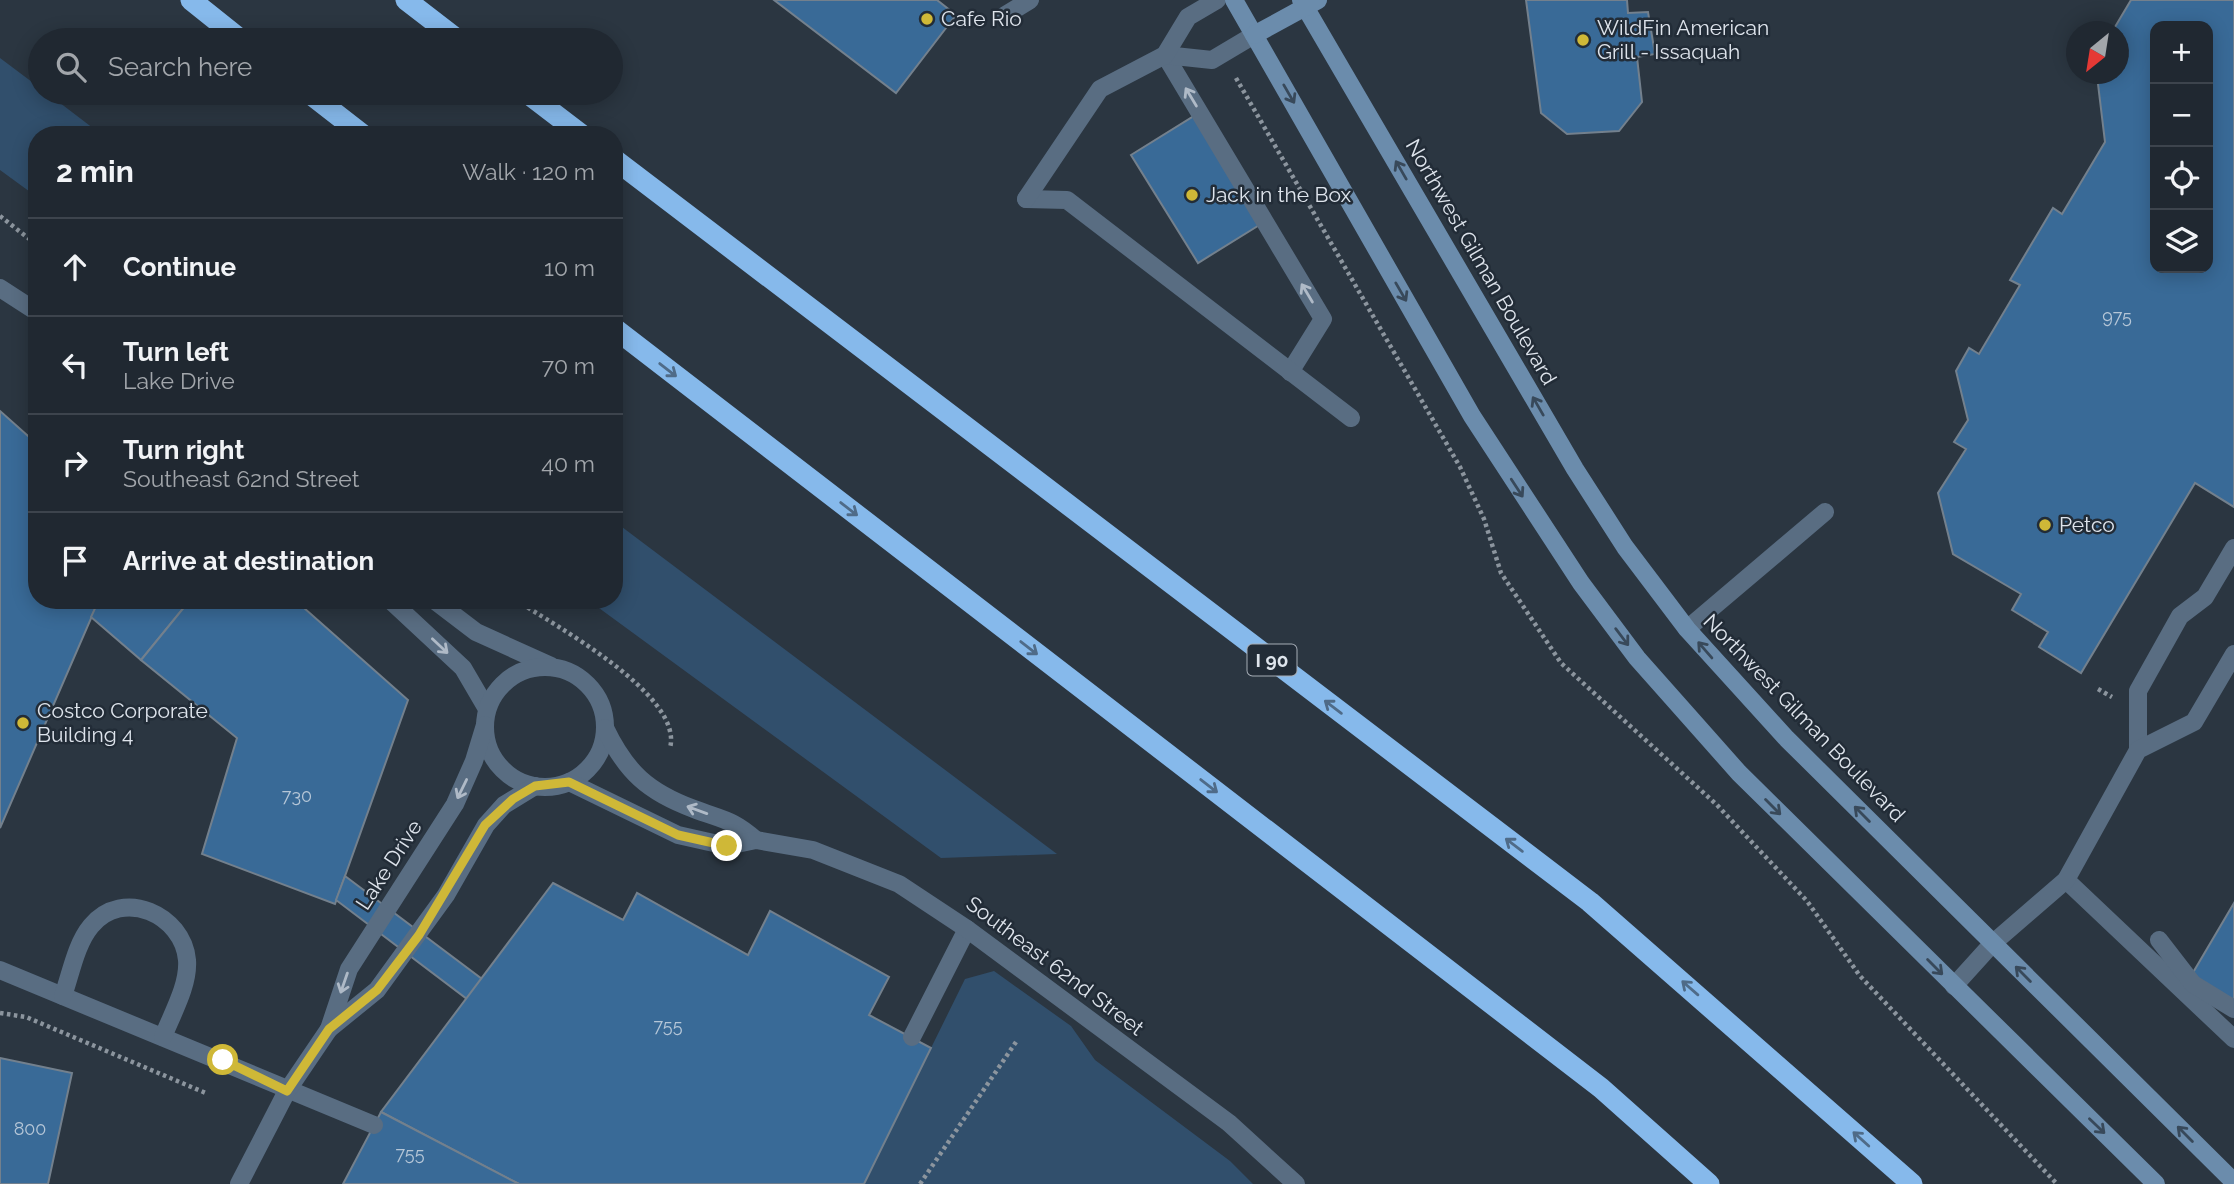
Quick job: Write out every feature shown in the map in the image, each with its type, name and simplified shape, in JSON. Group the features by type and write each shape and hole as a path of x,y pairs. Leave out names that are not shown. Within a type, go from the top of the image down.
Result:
{"highway":[{"path":"191,0 226,28"},
{"path":"406,0 442,28"},
{"path":"324,105 351,126"},
{"path":"543,105 570,126"},
{"name":"I 90","path":"623,166 1590,902 1912,1184"},
{"path":"623,335 1601,1088 1709,1184"}],"street":[{"path":"1004,16 1030,0"},
{"path":"1217,0 1188,17 1166,55 1100,89 1026,199 1067,200 1351,418"},
{"path":"1234,0 1472,416 1581,583 1637,658 1690,721 2156,1184"},
{"path":"1166,55 1212,60 1308,2"},
{"name":"Northwest Gilman Boulevard","path":"1308,2 1575,469 1625,547 1687,629 1787,738 2234,1182"},
{"path":"1166,55 1323,319 1290,372"},
{"path":"0,288 28,307"},
{"path":"1687,629 1825,512"},
{"path":"1954,986 1992,944 2066,880 2138,750 2138,691 2180,617 2205,597 2234,548"},
{"path":"400,609 463,668 486,717 486,743 493,758 519,781 535,786 569,782 594,760 605,728 603,711 585,682 476,632 446,609"},
{"path":"2138,750 2194,722 2234,654"},
{"path":"486,717 506,681 529,669 554,667"},
{"name":"Lake Drive","path":"239,1184 287,1091 329,1029 349,969 455,804 474,761 486,717"},
{"name":"Southeast 62nd Street","path":"605,728 618,756 645,784 681,804 734,820 756,840"},
{"name":"Southeast 62nd Street","path":"569,782 678,835 727,846 756,840 813,850 877,873 919,896 1229,1123 1296,1184"},
{"name":"Lake Drive","path":"329,1029 377,990 439,905 485,825 513,799 535,786"},
{"path":"2066,880 2234,1039"},
{"path":"63,996 80,945 92,925 107,914 124,908 143,908 160,915 175,928 184,944 187,962 184,981 163,1037"},
{"path":"912,1037 967,929"},
{"path":"2160,940 2193,984 2234,1009"},
{"path":"0,970 374,1125"}],"path":[{"path":"0,216 28,238"},
{"path":"530,609 631,676 669,720 673,735 670,748"},
{"path":"0,1013 26,1017 208,1094"},
{"path":"920,1184 1018,1039"}],"shaded area":[{"path":"0,58 28,79 28,105 63,105 90,126 28,126 28,190 0,170"},
{"path":"623,528 1057,854 941,858 600,609 623,609"},
{"path":"994,971 1071,1026 1095,1060 1230,1161 1253,1184 864,1184 965,979"}],"building":[{"path":"774,0 937,0 956,15 896,93"},
{"path":"1526,0 1627,0 1628,13 1648,12 1655,54 1637,57 1642,102 1619,131 1567,134 1541,113"},
{"path":"2131,0 2234,0 2234,507 2195,483 2081,673 2039,647 2048,632 2012,610 2021,594 1953,554 1938,493 1966,449 1954,442 1968,420 1956,371 1969,348 1979,354 2020,285 2010,280 2053,208 2062,214 2105,142 2098,84 2129,84 2129,21 2119,21"},
{"path":"1194,116 1261,224 1198,263 1131,155"},
{"name":"Costco Corporate Building 4","path":"0,411 28,436 28,609 95,609 0,828"},
{"path":"95,609 183,609 141,660 91,617"},
{"path":"183,609 305,609 408,700 335,904 202,854 237,738 141,660"},
{"path":"345,876 482,979 467,999 336,900"},
{"path":"553,883 623,920 637,893 748,955 770,911 889,977 869,1015 931,1048 864,1184 519,1184 381,1112"},
{"path":"2234,903 2234,1001 2191,976"},
{"path":"0,1058 72,1073 48,1184 0,1184"},
{"path":"381,1112 519,1184 343,1184"}],"place":[{"name":"Cafe Rio","path":"927,19"},
{"name":"WildFin American Grill - Issaquah","path":"1583,40"},
{"name":"Jack in the Box","path":"1192,195"},
{"name":"Petco","path":"2045,525"},
{"name":"Costco Corporate Building 4","path":"23,723"}],"route":[{"path":"223,1060 287,1091 329,1029 377,990 419,935 446,895 485,825 504,805 535,786 569,782 678,835 727,846"}]}
